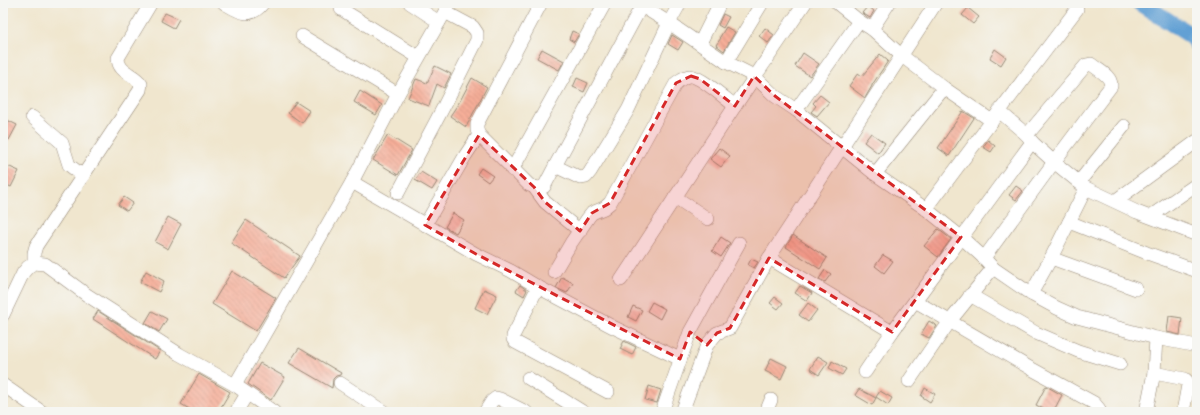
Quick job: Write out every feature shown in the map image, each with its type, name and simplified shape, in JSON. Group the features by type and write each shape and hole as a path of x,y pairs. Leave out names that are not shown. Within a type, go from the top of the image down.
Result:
{"street":[{"path":"34,263 36,246 140,90 141,84 138,80 120,68 118,58 151,3"},
{"path":"224,3 240,13 249,13 258,10 263,3"},
{"path":"398,193 444,106 476,40 477,33 473,27 445,13 410,3"},
{"path":"541,3 477,124 479,136 529,185 537,188 544,187 639,5 700,43 726,62 754,76 775,96 796,110 876,174 926,209 961,237 988,263 1031,294 1057,308 1077,316 1156,338 1197,346"},
{"path":"512,170 605,3"},
{"path":"555,166 580,178 586,177 590,172 628,110 680,3"},
{"path":"700,43 720,3"},
{"path":"726,62 762,3"},
{"path":"621,280 754,76 805,3"},
{"path":"837,3 944,88 995,116 1030,138 1054,162 1082,185 1137,212 1151,216 1191,233 1197,223"},
{"path":"872,30 889,3"},
{"path":"682,412 707,345 716,333 730,328 769,258 936,3"},
{"path":"926,209 1077,8"},
{"path":"341,9 418,57"},
{"path":"234,385 352,182 418,57 445,13"},
{"path":"796,110 859,21"},
{"path":"302,36 398,94"},
{"path":"865,372 1030,138 1086,65 1091,64 1109,78 1111,86 1054,162 988,263 970,295 950,321 909,381"},
{"path":"554,272 592,213 604,208 610,203 676,83 683,78 691,76 700,79 735,106"},
{"path":"876,174 944,88"},
{"path":"32,117 62,143 68,165 83,176"},
{"path":"1031,294 1069,222 1082,185 1124,126"},
{"path":"425,225 465,156 479,136"},
{"path":"1115,201 1197,141"},
{"path":"352,182 476,254 511,271 613,327 680,359"},
{"path":"1151,216 1197,184"},
{"path":"534,187 545,202 580,231"},
{"path":"675,197 708,219"},
{"path":"1069,222 1147,253 1197,270"},
{"path":"662,412 690,332 740,243"},
{"path":"769,258 892,332"},
{"path":"1051,258 1136,289"},
{"path":"3,315 23,273 34,263 45,264 87,295 179,354 234,385 274,412"},
{"path":"538,287 513,336 513,339 515,342 608,392"},
{"path":"970,295 1036,333 1078,351 1120,364"},
{"path":"915,300 1030,368 1094,403 1099,412"},
{"path":"690,332 707,345"},
{"path":"1146,412 1154,373 1156,338"},
{"path":"1154,373 1192,381 1188,385 1182,412"},
{"path":"528,378 583,412"},
{"path":"340,383 384,412"},
{"path":"3,385 42,412"},
{"path":"236,412 247,394"},
{"path":"485,412 492,401 496,398 500,398 526,412"}],"highlighted area":[{"path":"691,76 700,79 735,106 754,76 775,96 961,237 892,332 769,258 730,328 717,333 707,345 690,332 680,359 476,254 425,225 479,135 534,187 545,202 580,231 592,213 610,203 676,83"}],"building":[{"path":"868,6 874,11 870,18 862,13"},
{"path":"968,8 979,17 973,24 962,15"},
{"path":"165,13 179,19 174,28 161,21"},
{"path":"723,14 729,17 723,28 718,25"},
{"path":"726,27 735,32 724,51 716,45"},
{"path":"765,28 774,35 768,43 759,36"},
{"path":"572,31 579,34 574,42 569,39"},
{"path":"672,35 683,42 678,50 668,44"},
{"path":"542,49 564,61 559,70 537,58"},
{"path":"995,49 1006,57 1001,65 990,58"},
{"path":"803,53 819,64 810,76 795,66"},
{"path":"880,54 888,61 865,98 849,86 858,73 862,76"},
{"path":"435,66 451,74 444,88 437,84 429,106 408,98 416,79 427,83"},
{"path":"472,78 487,87 466,127 450,116"},
{"path":"577,78 588,83 584,92 573,87"},
{"path":"360,91 382,105 376,115 354,102"},
{"path":"820,95 829,102 817,116 811,112 816,106 813,103"},
{"path":"296,102 310,111 302,123 288,113"},
{"path":"963,111 974,118 949,156 938,148"},
{"path":"3,118 17,125 9,140 3,137"},
{"path":"871,133 885,143 878,153 864,142"},
{"path":"388,135 412,150 398,175 373,160"},
{"path":"988,140 995,146 991,152 983,147"},
{"path":"719,148 730,156 721,167 710,159"},
{"path":"3,164 19,171 11,187 3,183"},
{"path":"481,168 493,176 488,182 477,174"},
{"path":"421,172 437,182 432,190 415,180"},
{"path":"1016,186 1023,191 1016,200 1009,195"},
{"path":"124,197 133,203 127,211 118,205"},
{"path":"453,213 464,220 456,233 445,227"},
{"path":"168,217 181,224 168,249 155,242"},
{"path":"246,220 300,256 284,278 231,243"},
{"path":"938,229 951,239 938,257 924,246"},
{"path":"793,235 827,258 820,269 786,247"},
{"path":"721,237 730,243 721,257 712,251"},
{"path":"883,255 893,261 884,273 875,266"},
{"path":"751,259 758,262 754,268 748,265"},
{"path":"825,270 831,274 825,282 819,279"},
{"path":"146,271 164,281 159,292 140,282"},
{"path":"232,271 276,298 256,331 212,304"},
{"path":"562,277 573,283 567,293 556,288"},
{"path":"520,285 527,290 524,296 516,291"},
{"path":"800,286 812,293 807,301 795,293"},
{"path":"484,289 497,295 487,314 475,308"},
{"path":"775,297 783,303 778,309 770,303"},
{"path":"652,302 665,309 660,319 647,311"},
{"path":"808,303 817,310 808,322 799,315"},
{"path":"633,306 642,310 636,321 628,317"},
{"path":"98,311 160,351 155,359 93,319"},
{"path":"152,311 167,319 159,332 145,323"},
{"path":"1169,316 1182,318 1180,335 1167,332"},
{"path":"929,321 937,326 929,338 921,334"},
{"path":"624,341 636,347 632,355 620,349"},
{"path":"299,348 341,373 333,379 332,388 289,363"},
{"path":"818,356 828,362 819,375 810,369"},
{"path":"771,358 787,366 781,379 765,371"},
{"path":"832,361 846,369 842,375 829,368"},
{"path":"260,363 285,377 271,400 248,384"},
{"path":"199,374 230,392 218,412 194,412 181,404"},
{"path":"649,386 661,390 657,403 645,400"},
{"path":"1046,386 1062,395 1053,412 1049,412 1036,405"},
{"path":"925,388 935,394 930,402 921,396"},
{"path":"859,389 876,398 872,405 855,395"},
{"path":"880,391 892,398 888,405 876,397"}],"waterway":[{"path":"1140,3 1190,35 1197,44"}]}
